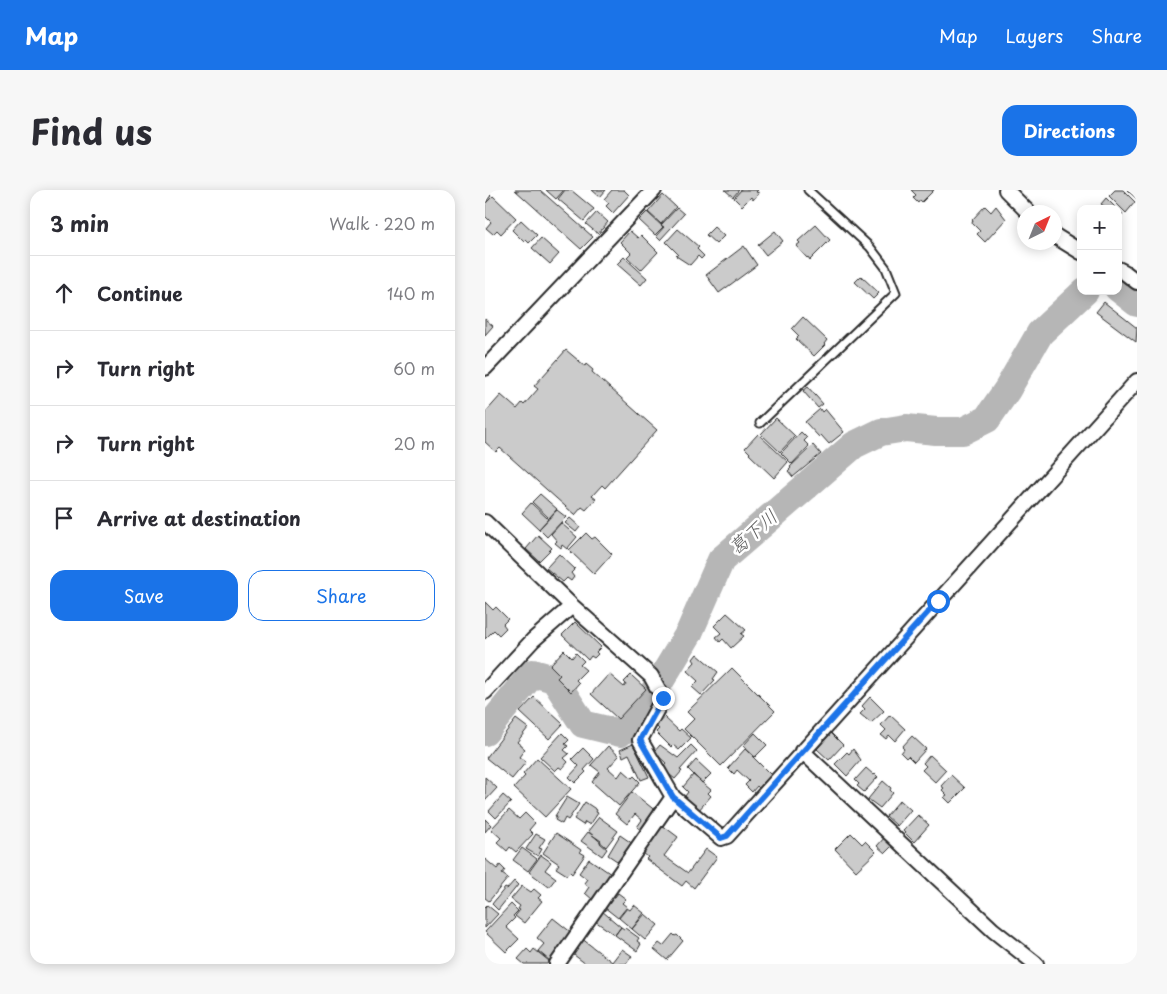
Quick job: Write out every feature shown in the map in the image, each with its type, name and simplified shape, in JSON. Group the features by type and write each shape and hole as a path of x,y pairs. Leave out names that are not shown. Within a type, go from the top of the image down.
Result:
{"street":[{"path":"1006,190 1021,205"},
{"path":"485,368 648,192"},
{"path":"1062,240 1078,250"},
{"path":"1122,271 1137,282"},
{"path":"485,522 571,606 651,676 663,698 640,740 673,797 721,838 727,836 1137,381"},
{"path":"485,692 533,640 571,606"},
{"path":"802,751 993,930 1036,964"},
{"path":"557,964 673,797"}],"lane":[{"path":"760,423 896,293 886,268 870,247 808,190"}],"building":[{"path":"485,190 491,196 485,203"},
{"path":"515,190 540,190 593,237 581,249"},
{"path":"546,190 564,190 556,199"},
{"path":"565,190 571,190 594,209 584,221 558,199"},
{"path":"592,190 606,190 600,197"},
{"path":"612,190 624,190 629,195 613,213 606,206 609,203 604,199"},
{"path":"725,190 739,190 733,197"},
{"path":"741,190 758,190 756,192 759,193 753,200 751,197 742,206 734,198"},
{"path":"911,190 934,190 922,202 920,200 918,203 913,198 916,195"},
{"path":"1115,190 1123,190 1135,202 1126,213 1122,209 1122,205 1118,205 1109,196"},
{"path":"1127,190 1137,190 1137,199"},
{"path":"663,195 676,207 661,224 648,212"},
{"path":"493,196 516,218 501,234 497,230 493,234 486,228 491,222 485,216 485,204"},
{"path":"1106,198 1113,205 1102,205 1101,204"},
{"path":"985,206 991,212 996,206 1006,219 985,242 977,234 980,231 972,223 972,220"},
{"path":"677,208 684,214 660,240 656,236 664,227 661,225"},
{"path":"597,212 608,222 598,234 586,224"},
{"path":"647,212 663,227 655,235 639,220"},
{"path":"521,220 537,235 529,243 526,240 524,242 512,230"},
{"path":"816,225 830,240 810,260 796,246 800,243 798,241"},
{"path":"714,227 724,236 716,244 706,235"},
{"path":"678,229 699,247 697,249 704,256 701,259 698,256 690,265 676,256 678,254 666,242"},
{"path":"630,231 638,238 641,235 658,252 641,270 627,257 631,253 620,242"},
{"path":"775,231 783,241 766,255 758,245"},
{"path":"541,238 559,254 550,264 532,248"},
{"path":"744,246 757,265 719,293 706,275"},
{"path":"624,257 647,278 641,285 617,264"},
{"path":"861,276 879,293 873,299 855,282"},
{"path":"1104,302 1137,328 1136,342 1096,312"},
{"path":"803,317 827,340 825,345 814,356 796,339 799,336 792,329"},
{"path":"485,319 493,326 485,335"},
{"path":"566,350 585,366 586,364 593,370 592,372 657,430 605,488 602,485 592,496 596,499 586,510 582,507 575,515 500,448 496,452 485,442 485,413 501,395 517,409 522,403 524,405 538,389 534,386"},
{"path":"808,387 823,404 818,408 803,391"},
{"path":"820,409 822,412 825,409 844,432 829,444 821,435 819,437 805,422"},
{"path":"776,418 795,436 780,452 761,434"},
{"path":"801,432 807,438 804,441 809,446 792,464 781,453"},
{"path":"758,434 788,462 774,478 745,448"},
{"path":"813,445 821,454 793,477 788,471 790,467"},
{"path":"540,494 557,509 549,518 532,502"},
{"path":"531,503 548,519 539,529 522,513"},
{"path":"557,510 566,517 547,537 539,529"},
{"path":"570,518 580,527 576,532 565,523"},
{"path":"561,523 577,537 567,549 562,545 561,548 555,543 557,541 551,534"},
{"path":"586,533 592,539 595,537 612,554 594,574 569,550"},
{"path":"538,535 552,548 539,561 526,549"},
{"path":"559,554 575,569 571,573 574,577 571,581 567,578 563,582 546,568"},
{"path":"485,602 493,610 496,607 508,619 503,624 506,628 499,635 494,630 485,639"},
{"path":"727,613 746,630 741,634 744,636 731,648 723,639 720,642 716,637 721,633 714,626"},
{"path":"575,622 601,647 596,652 598,654 594,658 591,656 588,660 562,635"},
{"path":"564,650 572,658 576,653 584,661 580,665 586,670 576,680 579,683 571,692 557,678 560,675 550,665"},
{"path":"697,654 718,672 713,679 715,680 701,695 692,687 698,681 687,671 695,662 693,659"},
{"path":"732,668 775,711 721,766 684,729 694,719 687,712"},
{"path":"609,674 624,687 626,684 624,682 631,675 646,689 618,719 591,694"},
{"path":"534,697 563,724 549,739 520,712"},
{"path":"870,697 884,711 871,723 860,714 865,709 862,706"},
{"path":"890,715 905,729 895,741 889,735 886,739 881,735 886,730 881,725"},
{"path":"664,717 679,731 681,729 691,738 679,750 673,745 671,747 656,732 659,729 656,726"},
{"path":"516,719 528,728 517,742 525,749 519,757 526,762 512,779 486,758"},
{"path":"562,733 569,740 565,744 568,746 564,750 569,754 564,758 568,762 562,769 559,767 555,771 540,757"},
{"path":"755,733 767,745 755,757 743,746"},
{"path":"831,733 843,745 829,760 817,749"},
{"path":"912,736 926,749 914,762 908,756 906,758 901,753 904,749 902,747"},
{"path":"633,744 649,777 641,780 629,754 623,757 620,750"},
{"path":"660,745 678,758 691,745 697,751 680,770 682,771 675,779 661,768 666,763 654,752"},
{"path":"608,746 619,756 608,768 618,777 623,770 640,782 619,806 592,782 600,772 591,765"},
{"path":"583,748 594,759 584,770 586,772 575,783 569,777 579,766 572,759"},
{"path":"745,749 771,775 759,788 757,786 752,792 745,785 749,781 737,770 734,774 728,768"},
{"path":"853,749 861,760 847,776 835,764 847,752 849,754"},
{"path":"930,755 946,770 935,782 922,770 926,766 923,763"},
{"path":"537,758 571,789 545,817 514,788"},
{"path":"696,760 711,774 702,783 688,769"},
{"path":"866,768 878,777 864,792 857,786 859,784 855,780"},
{"path":"693,775 711,790 708,793 711,796 698,811 687,801 688,799 685,796 688,792 683,787"},
{"path":"951,775 965,788 950,803 944,797 947,795 941,786"},
{"path":"485,777 497,788 485,801"},
{"path":"883,781 891,788 890,790 893,793 880,808 868,799"},
{"path":"632,792 657,812 642,831 637,827 642,820 635,814 627,824 615,814"},
{"path":"503,795 511,802 496,818 489,811"},
{"path":"567,797 579,804 568,820 565,818 562,824 555,820 557,817 555,816"},
{"path":"900,800 911,810 897,826 886,816"},
{"path":"585,802 597,810 596,812 598,813 590,825 585,822 583,825 574,819"},
{"path":"509,810 519,819 525,813 535,823 529,830 533,834 516,852 510,847 507,851 497,842 501,838 491,829"},
{"path":"918,815 929,825 914,842 903,831"},
{"path":"599,817 618,831 606,847 588,831"},
{"path":"485,819 491,825 485,832"},
{"path":"662,825 678,837 664,856 688,873 706,849 717,857 694,888 686,881 682,886 646,859 648,857 639,850"},
{"path":"588,832 601,841 600,843 607,849 602,856 581,841"},
{"path":"556,833 581,850 580,852 585,855 572,874 570,872 567,875 556,868 559,864 543,853"},
{"path":"851,833 862,844 865,841 876,852 856,871 835,849"},
{"path":"536,834 545,839 539,848 542,849 538,856 526,849"},
{"path":"620,835 633,844 620,863 608,855"},
{"path":"885,837 893,845 885,853 877,846"},
{"path":"522,848 537,859 528,871 513,860"},
{"path":"541,855 551,862 545,870 556,878 549,887 529,872"},
{"path":"485,859 497,869 500,865 505,870 502,874 508,878 489,901 485,898"},
{"path":"589,859 611,874 593,900 585,893 589,887 584,883 587,879 579,873"},
{"path":"514,881 518,885 498,910 492,904 505,888 507,889"},
{"path":"522,886 531,892 534,889 541,895 538,898 542,901 524,923 515,916 520,910 518,909 520,906 511,899"},
{"path":"618,893 626,899 622,903 627,907 618,918 604,907"},
{"path":"511,904 518,911 513,916 515,918 506,927 519,939 506,952 485,932"},
{"path":"487,905 498,914 485,928 485,907"},
{"path":"634,905 644,913 632,929 619,918 627,908 630,910"},
{"path":"602,911 621,927 615,935 595,921"},
{"path":"645,914 658,925 645,940 632,929"},
{"path":"553,918 572,933 550,961 538,951 544,944 537,938"},
{"path":"621,927 639,938 637,941 641,944 637,951 615,935"},
{"path":"673,934 683,941 667,960 654,949 659,943 663,946"},
{"path":"581,938 612,962 622,949 632,956 626,964 586,964 570,952"},
{"path":"527,949 531,953 534,949 549,961 547,964 524,964 518,959"}],"waterway":[{"name":"葛下川","path":"1122,291 1137,303"},
{"name":"葛下川","path":"485,732 533,673 554,679 583,724 620,733 643,710 689,633 721,560 854,445 881,432 906,428 963,431 987,419 1007,390 1040,333 1081,295"}],"route":[{"path":"663,698 640,740 673,797 721,838 727,836 938,601"}]}
